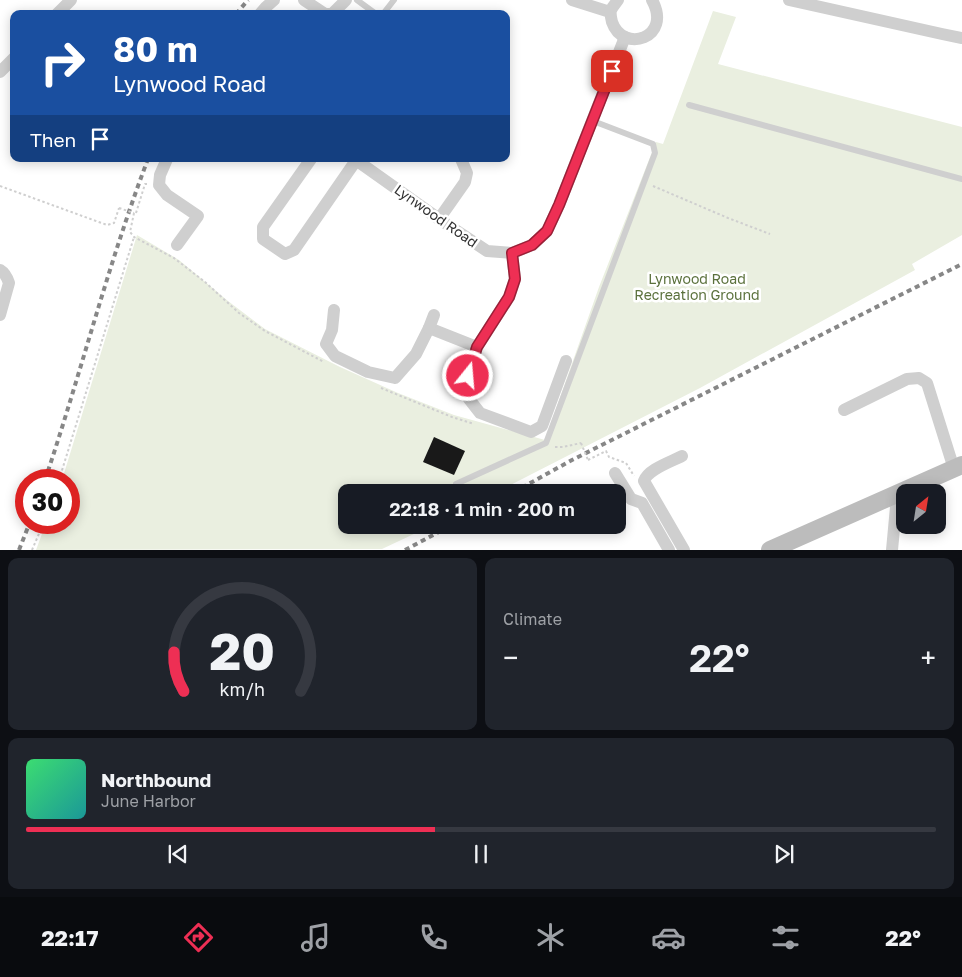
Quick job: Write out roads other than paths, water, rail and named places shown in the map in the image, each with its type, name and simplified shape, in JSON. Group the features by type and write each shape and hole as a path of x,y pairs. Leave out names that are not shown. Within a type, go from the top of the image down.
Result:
{"street":[{"path":"61,10 71,0"},
{"path":"263,10 274,0"},
{"path":"304,0 319,10"},
{"path":"336,10 346,0"},
{"path":"572,0 610,12"},
{"path":"618,0 610,12 611,20 618,33 625,37 636,39 648,35 654,29 657,22 658,15 652,0"},
{"path":"790,0 962,38"},
{"name":"Lynwood Road","path":"360,162 487,251 512,253 532,245 547,231 559,205 625,37"},
{"path":"0,72 10,62"},
{"path":"166,162 160,175 160,184 167,195 198,216 177,245"},
{"name":"Lynwood Road","path":"309,162 263,227 263,239 285,254 294,250 356,162"},
{"path":"439,219 466,182 467,174 462,162"},
{"path":"512,253 515,279 509,297 477,347 468,376 469,399 480,413 531,432 542,426 566,361"},
{"path":"0,270 8,278 9,283 0,315"},
{"path":"334,310 332,330 326,344 334,356 368,372 395,378 416,354 434,315"},
{"path":"429,328 477,347"},
{"path":"770,550 958,467 927,384 919,378 907,379 844,410"},
{"path":"682,456 653,471 644,481 684,550"},
{"path":"615,472 631,499 642,503 669,550"},
{"path":"892,495 896,508 892,550"}],"lane":[{"path":"357,0 371,10"},
{"path":"386,10 394,0"},
{"path":"688,104 962,179"},
{"path":"456,484 546,443 655,153 653,144 593,121"}],"railway":[{"path":"239,10 248,0"},
{"path":"49,469 107,278 147,162"},
{"path":"528,484 572,460 962,264"},
{"path":"19,550 25,534"},
{"path":"405,550 435,534"}],"park label":[{"name":"Lynwood Road Recreation Ground","path":"697,288"}]}
